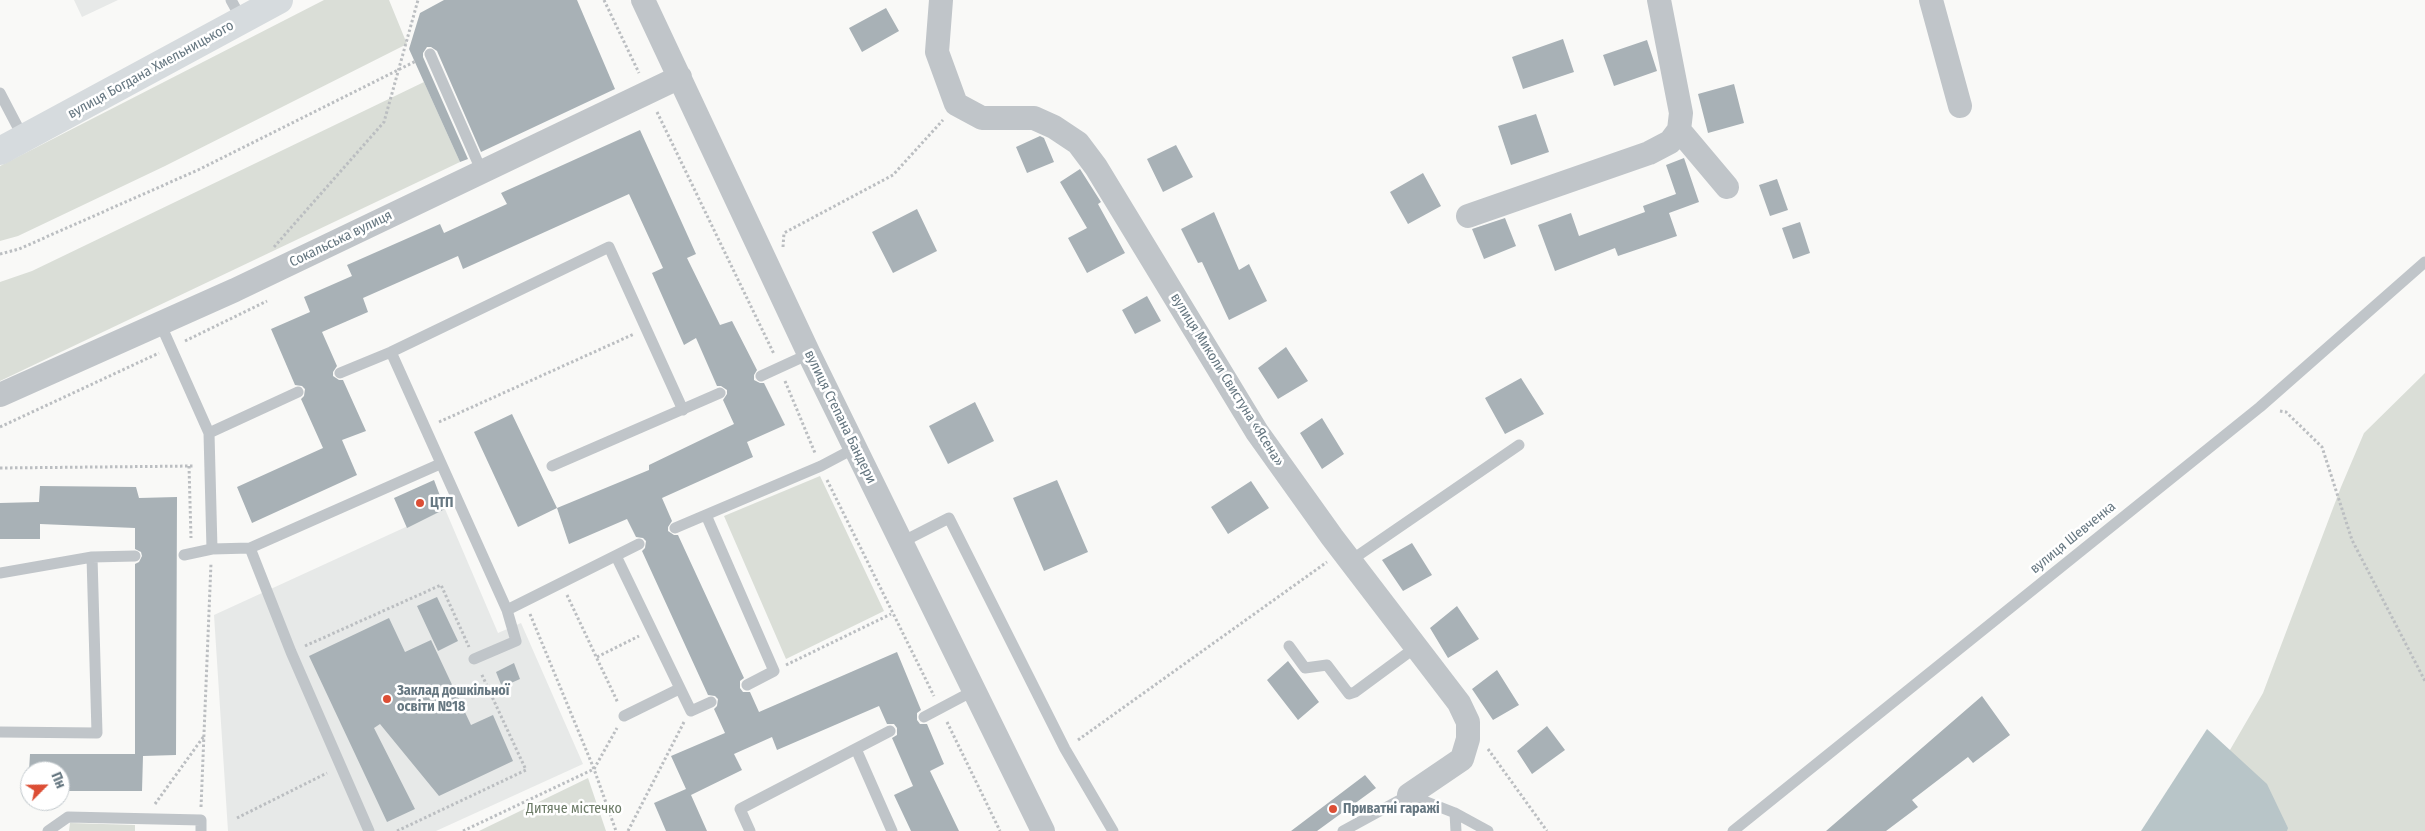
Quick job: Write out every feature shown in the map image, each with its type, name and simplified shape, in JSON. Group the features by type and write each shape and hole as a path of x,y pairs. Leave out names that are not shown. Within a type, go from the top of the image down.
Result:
{"street":[{"name":"вулиця Богдана Хмельницького","path":"12,145 236,10 279,0"},
{"name":"вулиця Степана Бандери","path":"643,0 809,354 976,690 1043,831"},
{"path":"941,0 937,52 956,104"},
{"path":"1468,216 1649,152 1670,142 1679,130 1681,113 1659,0"},
{"path":"1932,0 1960,106"},
{"name":"Сокальська вулиця","path":"0,395 235,290 482,172 653,102 680,77"},
{"name":"вулиця Миколи Свистуна «Ясена»","path":"956,104 982,118 1034,118 1054,127 1078,143 1096,167 1257,432 1346,556 1459,703 1468,722"},
{"path":"1679,130 1727,187"},
{"path":"1409,795 1462,759 1468,739 1468,722"}],"lane":[{"path":"430,54 482,172"},
{"name":"вулиця Богдана Хмельницького","path":"0,93 12,145"},
{"path":"340,373 391,352 609,247 683,410"},
{"name":"вулиця Шевченка","path":"1733,831 2260,407 2425,262"},
{"path":"160,323 209,433 212,549"},
{"path":"391,352 507,610 516,641 474,659"},
{"path":"761,376 809,354"},
{"path":"209,433 298,392"},
{"path":"552,466 720,393"},
{"path":"1346,556 1519,445"},
{"path":"675,528 820,466 855,448"},
{"path":"188,555 212,549 250,548 440,464"},
{"path":"706,515 774,671 747,685"},
{"path":"902,542 949,518 1065,749 1113,831"},
{"path":"507,610 639,544"},
{"path":"250,548 291,652 369,831"},
{"path":"0,573 92,557 135,556"},
{"path":"616,556 690,711 711,702"},
{"path":"0,732 97,733 92,557"},
{"path":"1289,646 1305,668 1327,665 1350,694 1416,647"},
{"path":"624,716 679,690"},
{"path":"924,717 976,690"},
{"path":"750,831 740,809 890,731"},
{"path":"856,749 892,831"},
{"path":"1343,831 1409,795 1455,814 1488,831"},
{"path":"1455,814 1456,831"},
{"path":"48,831 68,817 145,819 201,826"}],"path":[{"path":"267,254 384,122 418,0"},
{"path":"604,0 780,368 820,466 891,614 1000,831"},
{"path":"0,254 19,249 198,170 430,54"},
{"path":"648,116 653,102"},
{"path":"783,252 784,234 893,175 956,104"},
{"path":"0,427 171,348 268,300"},
{"path":"425,429 646,328"},
{"path":"2260,407 2286,412 2322,446 2352,540 2425,681"},
{"path":"188,466 188,555"},
{"path":"0,468 210,466"},
{"path":"201,826 212,549"},
{"path":"1065,749 1308,577 1346,556"},
{"path":"463,831 594,769 624,716 562,583"},
{"path":"291,652 441,585 526,770 397,831"},
{"path":"526,602 594,769 616,831"},
{"path":"774,671 891,614"},
{"path":"597,657 650,630"},
{"path":"628,831 690,711"},
{"path":"1468,722 1547,831"},
{"path":"145,819 204,735"},
{"path":"238,818 341,766"}],"shaded area":[{"path":"74,0 118,0 82,17"},
{"name":"Заклад дошкільної освіти №18","path":"445,509 498,633 521,623 583,764 436,831 228,831 214,615"},
{"path":"2207,729 2267,784 2288,828 2287,831 2141,831"}],"green space":[{"path":"324,0 389,0 407,44 165,166 18,236 0,241 0,166"},
{"path":"424,82 460,162 0,381 0,282 32,271"},
{"path":"2425,373 2425,831 2183,831 2263,693 2341,487 2364,433"},
{"path":"820,476 884,611 786,659 724,516"},
{"name":"Дитяче містечко","path":"588,778 606,831 479,831"},
{"path":"70,823 135,825 135,831 69,831"}],"building":[{"path":"444,0 577,0 615,89 481,152 437,51 427,47 423,57 468,159 460,162 409,49 420,13"},
{"path":"886,8 899,31 862,52 849,28"},
{"path":"1563,39 1574,72 1523,89 1512,57"},
{"path":"1647,40 1657,71 1614,86 1603,55"},
{"path":"1734,84 1744,123 1708,133 1698,94"},
{"path":"1536,114 1549,152 1511,165 1498,126"},
{"path":"640,130 696,254 687,258 720,325 732,321 757,370 754,380 764,383 785,425 747,442 753,457 662,498 672,521 668,531 678,535 744,678 740,681 740,688 743,692 750,692 759,712 897,652 921,710 917,713 917,720 920,724 927,724 944,764 930,771 959,831 911,831 894,795 913,786 892,738 897,735 897,728 894,724 887,724 879,706 777,750 772,737 734,754 742,770 691,795 707,831 666,831 654,803 686,789 671,756 725,733 714,709 717,706 718,699 715,696 708,695 642,551 645,548 646,541 643,538 636,537 627,519 569,544 557,508 649,470 649,465 734,424 723,400 727,390 717,386 696,338 684,345 652,273 663,268 629,194 463,269 458,256 363,298 368,312 322,332 337,366 333,376 343,380 366,431 342,440 357,475 252,523 237,487 323,448 301,399 304,396 305,389 302,386 295,385 271,329 310,312 304,297 352,276 347,265 440,224 444,233 507,204 501,193"},
{"path":"1040,136 1044,138 1054,162 1027,173 1016,147"},
{"path":"1176,145 1193,177 1163,192 1147,159"},
{"path":"1684,158 1699,202 1669,213 1677,236 1618,256 1615,248 1555,271 1538,225 1571,213 1579,236 1645,212 1643,206 1676,194 1666,165"},
{"path":"1080,169 1101,202 1098,204 1125,253 1087,273 1068,238 1087,228 1060,182"},
{"path":"1423,173 1441,206 1408,224 1390,192"},
{"path":"1777,179 1788,210 1770,216 1759,185"},
{"path":"917,209 937,251 893,273 872,232"},
{"path":"1214,212 1239,270 1249,264 1267,301 1229,320 1202,262 1198,263 1181,229"},
{"path":"1505,218 1516,246 1484,259 1472,229"},
{"path":"1800,222 1810,253 1793,259 1782,228"},
{"path":"1147,296 1161,321 1135,334 1122,310"},
{"path":"1286,347 1308,381 1278,399 1258,368"},
{"path":"1521,378 1544,414 1505,434 1485,398"},
{"path":"975,402 994,441 948,464 929,426"},
{"path":"512,414 557,508 518,527 474,432"},
{"path":"1322,418 1344,454 1322,469 1300,433"},
{"name":"ЦТП","path":"434,480 445,509 407,528 394,498"},
{"path":"1057,480 1088,552 1044,571 1013,498"},
{"path":"1251,481 1269,508 1228,534 1211,507"},
{"path":"40,486 136,487 139,498 177,497 176,755 143,756 142,791 70,791 70,761 30,761 30,754 135,754 135,564 139,562 142,556 141,552 135,549 135,528 40,524 40,539 0,539 0,503 39,502"},
{"path":"1412,543 1432,575 1403,591 1382,560"},
{"path":"437,597 458,641 438,651 417,606"},
{"path":"1457,606 1479,639 1448,658 1430,628"},
{"name":"Заклад дошкільної освіти №18","path":"389,618 405,652 431,640 471,725 493,715 513,761 439,796 380,724 374,728 415,809 387,822 309,656"},
{"path":"1288,661 1319,702 1298,720 1267,680"},
{"path":"514,663 520,679 502,687 496,672"},
{"path":"1497,670 1519,705 1493,720 1472,689"},
{"path":"1982,696 2010,735 1973,763 1968,757 1912,800 1918,807 1886,831 1826,831"},
{"path":"1547,726 1565,750 1532,774 1517,751"},
{"name":"Приватні гаражі","path":"1365,775 1376,788 1317,831 1291,831"}],"place":[{"name":"ЦТП","path":"420,503"},
{"name":"Заклад дошкільної освіти №18","path":"387,699"},
{"name":"Приватні гаражі","path":"1333,809"}]}
